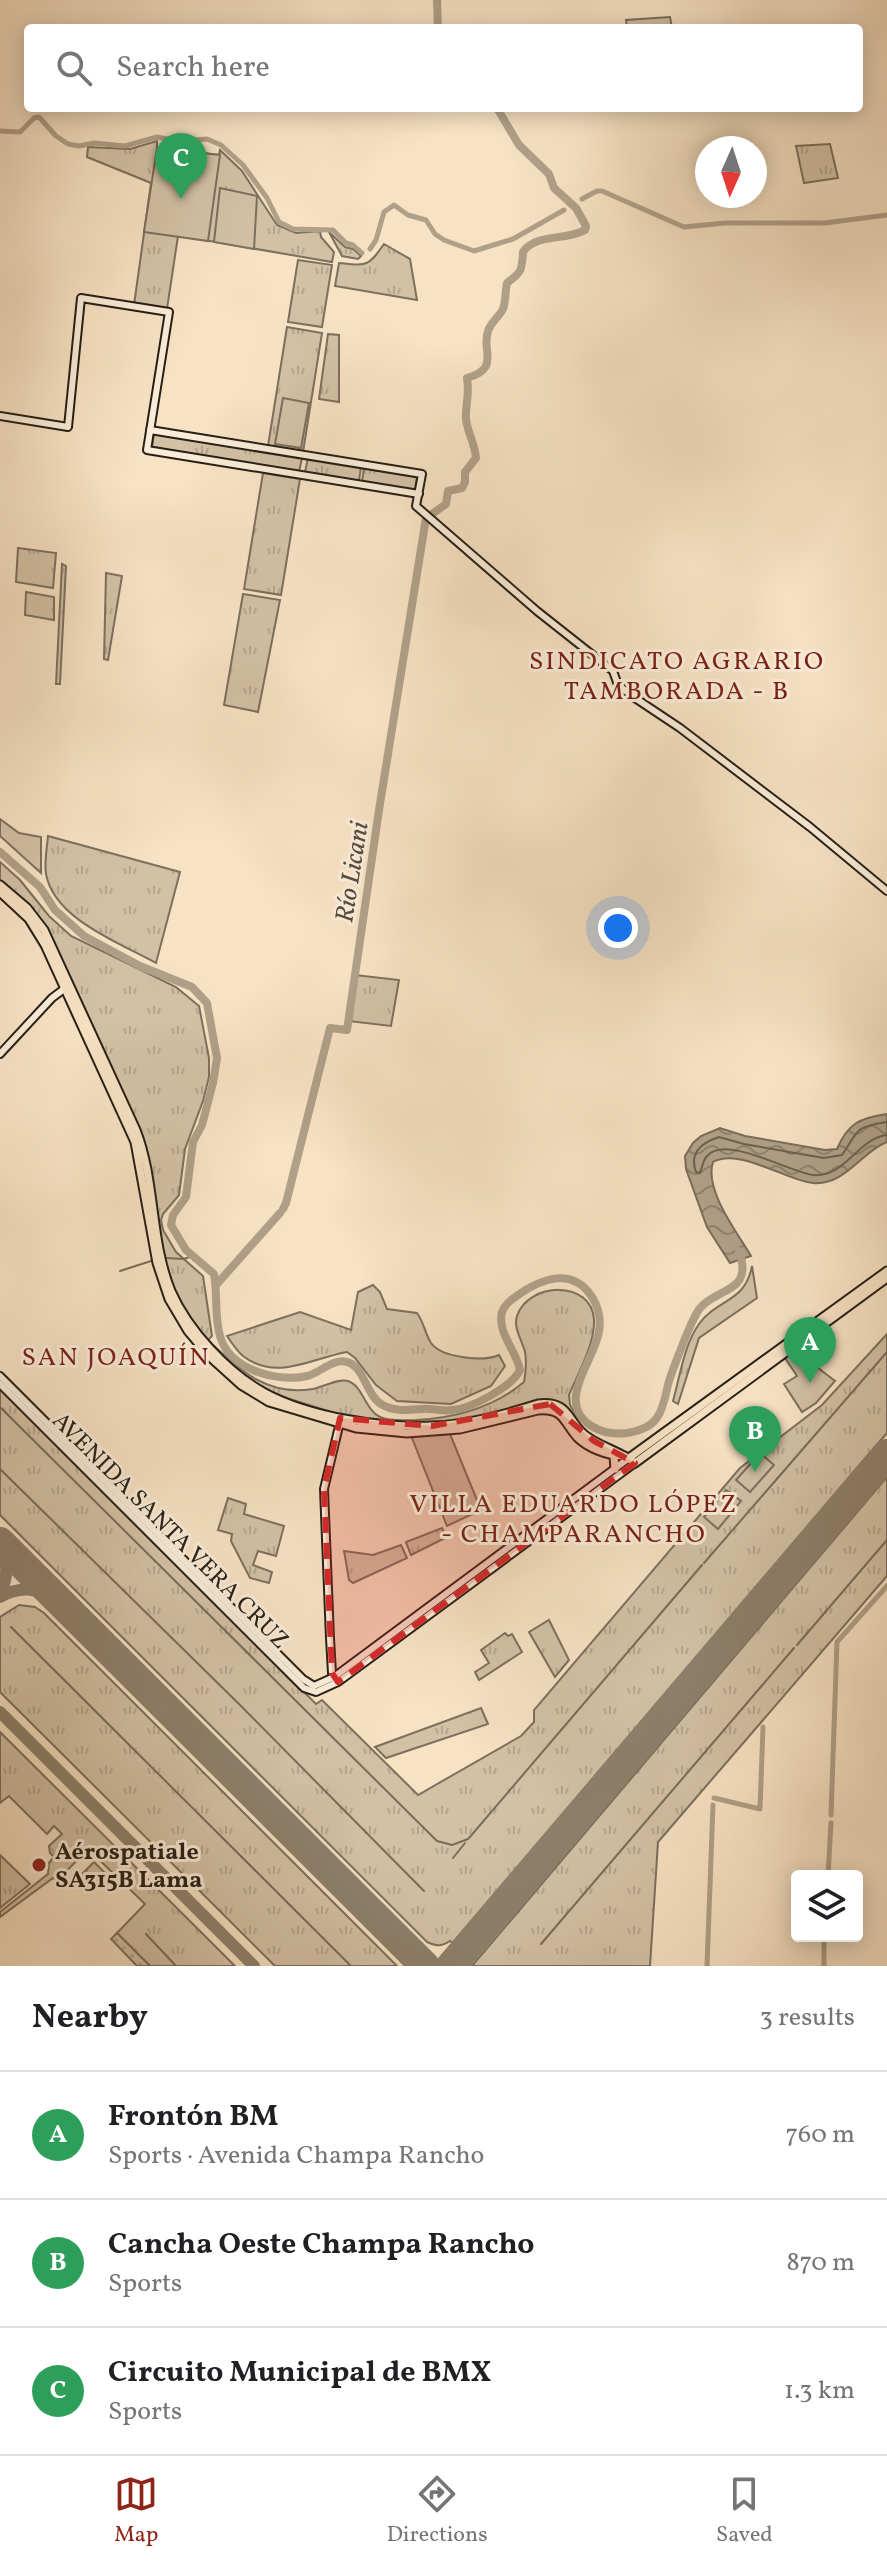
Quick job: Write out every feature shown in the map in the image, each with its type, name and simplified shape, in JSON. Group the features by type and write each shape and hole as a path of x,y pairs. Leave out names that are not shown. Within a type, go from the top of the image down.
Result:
{"main road":[{"path":"0,416 68,427 81,298 169,312 147,450 419,494"},
{"path":"150,430 422,474 416,506 537,611 609,667 616,675 618,685 810,827 887,891"},
{"path":"0,885 39,922 135,1142 160,1274 177,1315 210,1357 257,1396 279,1406 340,1421 389,1432 428,1432 470,1428 538,1410 551,1410 562,1415 585,1444 629,1459"},
{"path":"0,892 22,911 36,929 67,986"},
{"path":"0,1054 18,1032 67,986"},
{"path":"336,1680 615,1469 784,1350 887,1271"},
{"path":"837,1311 887,1278"},
{"name":"AVENIDA SANTA VERA CRUZ","path":"0,1376 303,1679 320,1688"},
{"name":"AVENIDA SANTA VERA CRUZ","path":"0,1384 304,1688 316,1692 320,1688"},
{"path":"340,1421 432,1426 466,1423 538,1404 550,1404 566,1411 588,1438 617,1450 629,1459"},
{"path":"336,1680 330,1638 324,1489 340,1421"},
{"path":"614,1456 615,1469"},
{"path":"320,1688 336,1680 629,1459"}],"highlighted area":[{"path":"550,1404 594,1441 635,1463 338,1682 332,1673 324,1489 340,1418 432,1426"}],"green space":[{"path":"670,17 671,24 626,24 626,20"},
{"path":"157,141 157,148 219,155 220,150 242,171 277,225 296,233 320,231 321,237 334,252 332,262 198,239 199,227 147,232 178,236 167,309 134,305 151,183 87,157 88,147 130,149"},
{"path":"830,144 838,178 804,183 796,146"},
{"path":"157,148 220,155 208,241 144,232"},
{"path":"220,188 257,196 254,249 214,242"},
{"path":"329,232 361,256 358,259 342,256"},
{"path":"384,244 410,259 417,300 335,286 339,263 366,263"},
{"path":"298,260 332,265 322,327 288,322"},
{"path":"287,327 322,333 303,452 268,446"},
{"path":"328,334 339,335 339,402 319,399"},
{"path":"283,398 309,403 301,448 275,444"},
{"path":"154,434 302,458 299,472 152,447"},
{"path":"308,458 361,467 359,481 305,472"},
{"path":"364,468 417,477 415,491 362,482"},
{"path":"263,473 300,479 281,595 244,589"},
{"path":"18,548 56,553 53,588 16,582"},
{"path":"62,564 66,566 60,684 56,684"},
{"path":"106,573 122,576 108,660 104,659"},
{"path":"26,592 54,597 54,620 25,615"},
{"path":"243,594 280,600 258,712 224,705"},
{"path":"0,819 19,833 41,837 41,873 0,836"},
{"path":"48,836 180,872 156,963 90,928 62,904 46,874"},
{"path":"0,862 71,936 176,987 199,1006 209,1058 209,1077 185,1149 179,1195 161,1220 163,1230 176,1252 203,1276 212,1336 208,1340 242,1370 267,1385 296,1390 348,1381 380,1417 389,1420 431,1419 486,1405 524,1382 526,1356 517,1330 517,1316 523,1305 533,1297 559,1290 572,1292 583,1297 591,1307 594,1320 589,1348 569,1395 570,1405 579,1420 565,1407 498,1413 439,1423 397,1424 337,1414 268,1392 216,1351 191,1321 174,1291 164,1259 147,1156 56,948 0,882"},
{"path":"355,975 399,980 391,1026 348,1021"},
{"path":"752,1266 757,1298 699,1338 678,1404 673,1401 694,1332 706,1316 737,1294"},
{"path":"373,1285 380,1292 387,1309 417,1313 436,1348 464,1357 499,1355 505,1366 491,1386 451,1404 397,1401 376,1385 347,1352 295,1366 269,1367 243,1356 227,1336 300,1312 351,1330 358,1292"},
{"path":"887,1334 887,1433 453,1943 438,1945 427,1942 0,1515 0,1389 316,1704 322,1700 418,1795 521,1736 534,1722 534,1710 740,1468 822,1405"},
{"path":"796,1351 835,1381 816,1403 802,1412 784,1384 797,1376 785,1358"},
{"path":"450,1434 481,1510 447,1526 412,1438"},
{"path":"760,1453 774,1465 750,1492 736,1480"},
{"path":"887,1477 887,1576 658,1842 650,1966 472,1966"},
{"path":"726,1490 741,1501 718,1529 704,1517"},
{"path":"228,1498 246,1504 244,1514 284,1526 276,1556 258,1551 253,1565 272,1572 269,1583 250,1578 231,1541 232,1534 218,1530"},
{"path":"442,1528 447,1537 411,1555 406,1542"},
{"path":"401,1545 407,1558 353,1583 349,1580 344,1551 373,1555"},
{"path":"19,1605 35,1607 44,1613 397,1966 275,1966 0,1692 0,1617"},
{"path":"549,1620 569,1660 555,1677 529,1632"},
{"path":"505,1633 508,1636 512,1634 522,1652 479,1680 475,1672 489,1663 481,1650"},
{"path":"481,1708 488,1724 386,1758 375,1747"},
{"path":"0,1732 235,1966 150,1966 117,1933 145,1904 88,1849 57,1881 53,1878 0,1917 0,1912 48,1874 49,1863 54,1857 49,1846 62,1834 54,1826 47,1834 9,1796 0,1803"},
{"path":"0,1855 30,1884 0,1908"},
{"path":"94,1862 105,1873 92,1886 81,1875"},
{"path":"117,1933 150,1966 137,1966 111,1939"}],"water":[{"path":"887,1114 887,1142 844,1174 824,1183 802,1181 736,1159 713,1162 711,1173 717,1198 751,1256 730,1263 707,1227 686,1169 685,1156 693,1143 720,1128 745,1136 825,1150 837,1149 856,1123"}],"waterway":[{"name":"Río Licani","path":"437,0 438,24"},
{"name":"Río Licani","path":"432,514 446,504 448,491 462,488 465,472 476,458 466,419 467,378 477,374 487,364 488,331 503,309 507,283 520,270 523,252 536,242 577,233 585,230 586,226 576,208 554,188 549,174 519,145 499,112"},
{"path":"0,131 20,132 39,117 56,136 68,144 79,146 94,143 125,146 157,137 178,141 207,139 221,145 243,165 267,198 279,222 293,229 333,230 362,253"},
{"path":"582,199 602,191 684,227 725,223 825,223 887,215"},
{"path":"370,249 376,240 384,212 394,205 408,215 426,220 435,234 444,240 474,251 513,239 564,210"},
{"name":"Río Licani","path":"283,1209 330,1028 347,1030 426,518"},
{"path":"0,852 40,887 55,910 84,936 140,966 192,987 207,1003 217,1058 213,1083 202,1125 193,1142 186,1197 173,1215 171,1225 186,1250 214,1274 220,1336 225,1347 243,1365 268,1375 295,1378 342,1361 357,1369 376,1400 386,1407 401,1410 461,1408 500,1390 520,1370 502,1327 502,1312 507,1304 537,1284 557,1278 567,1279 576,1282 592,1297 600,1323 576,1395 579,1414 584,1421 600,1430 632,1432 649,1426 660,1412 677,1358 700,1308 738,1282 742,1275 739,1251"},
{"name":"Río Licani","path":"216,1285 280,1213"},
{"path":"166,1258 192,1256"},
{"path":"120,1271 151,1261"},
{"path":"704,1563 887,1352"},
{"path":"0,1407 437,1841 452,1845 468,1839"},
{"path":"0,1469 424,1891"},
{"path":"797,1645 887,1540"},
{"path":"469,1838 702,1565"},
{"path":"831,1815 837,1642 887,1586"},
{"path":"11,1627 351,1966"},
{"path":"541,1944 794,1648"},
{"path":"714,1798 760,1809 763,1727"},
{"path":"707,1966 713,1805"},
{"path":"828,1870 831,1823"},
{"path":"453,1858 465,1843"},
{"path":"146,1934 176,1966"},
{"path":"824,1942 824,1966"}],"taxiway":[{"path":"0,1544 6,1569 0,1594"},
{"path":"0,1597 14,1591 28,1590 55,1598"},
{"path":"0,1712 254,1966"},
{"path":"421,1962 423,1966"}],"runway":[{"path":"451,1966 887,1454"},
{"path":"0,1542 425,1966"}],"place":[{"name":"Circuito Municipal de BMX","path":"181,199"},
{"name":"Frontón BM","path":"810,1383"},
{"name":"Cancha Oeste Champa Rancho","path":"755,1472"},
{"name":"Aérospatiale SA315B Lama","path":"39,1865"}],"district":[{"name":"SINDICATO AGRARIO TAMBORADA - B","path":"677,675"},
{"name":"SAN JOAQUÍN","path":"116,1356"},
{"name":"VILLA EDUARDO LÓPEZ - CHAMPARANCHO","path":"574,1518"}]}
